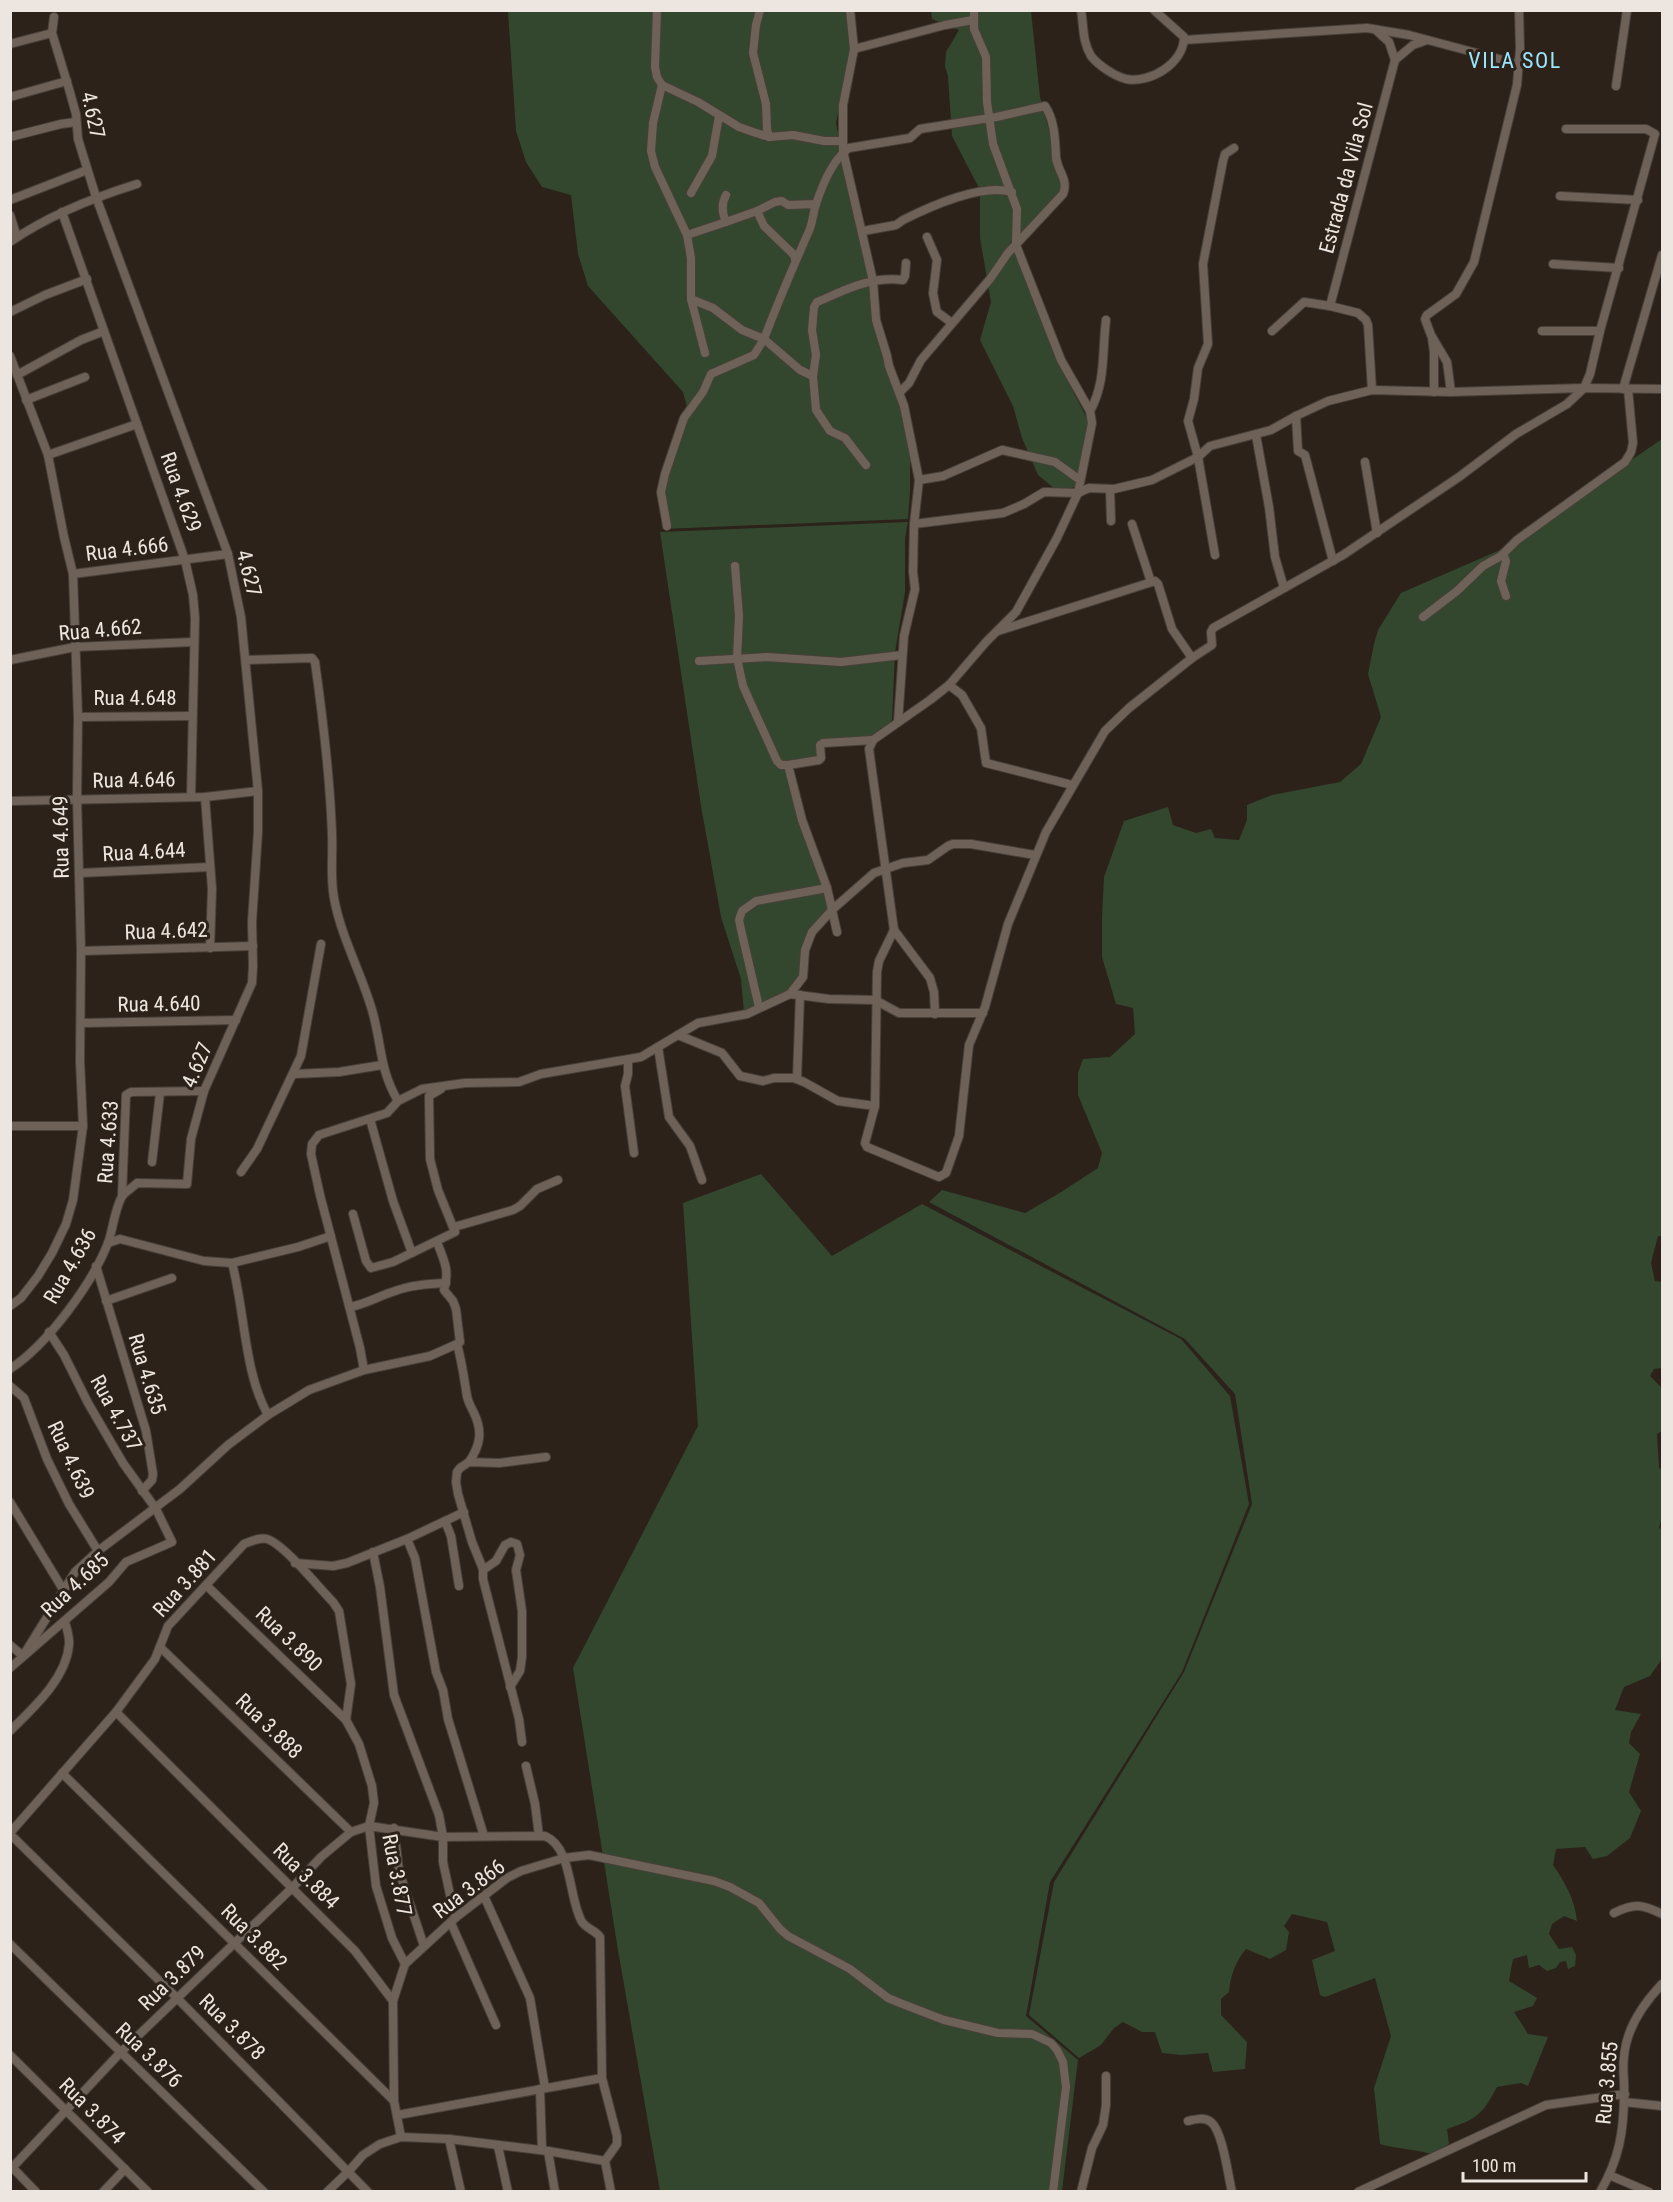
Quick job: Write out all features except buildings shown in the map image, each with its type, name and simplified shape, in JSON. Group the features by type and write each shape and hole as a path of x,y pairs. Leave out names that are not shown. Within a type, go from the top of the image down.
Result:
{"street":[{"path":"657,10 655,72 662,86 698,102 739,127 769,137 793,135 824,141 843,141"},
{"path":"760,10 753,53 766,104 766,129 769,137"},
{"path":"849,10 854,49 841,123 843,152 873,281 876,320 906,413 919,480 913,572 915,589 904,636 898,722"},
{"path":"935,1014 934,992 930,978 894,930 869,749 873,740 949,685 1016,612 1057,538 1078,493 1092,423 1090,411 1061,360 1016,245 1017,209 993,144 988,118 986,57 974,29 974,10"},
{"path":"1081,10 1083,40 1092,57 1106,70 1126,79 1143,79 1176,60 1184,40 1179,30 1154,10"},
{"path":"1451,393 1447,362 1425,323 1427,315 1456,294 1474,262 1517,85 1519,10"},
{"path":"1616,86 1627,10"},
{"path":"10,44 52,33 54,17"},
{"path":"854,49 945,25 974,20"},
{"path":"1184,40 1348,28 1376,29 1518,64"},
{"path":"1376,29 1389,42 1395,60 1413,45 1427,40"},
{"name":"4.627","path":"52,33 76,114 87,170 96,197 228,554 241,618 258,790 258,832 252,922 252,983 204,1091 191,1139 187,1184 137,1183 122,1196"},
{"name":"Estrada da Vila Sol","path":"1330,306 1395,60"},
{"path":"10,97 67,81"},
{"path":"662,86 653,123 651,151 654,167 687,235 691,258 691,299 705,353"},
{"path":"667,526 661,492 684,418 703,392 711,374 754,355 764,339 795,259 811,225 816,204 828,176 843,152 859,146 910,138 920,129 1045,106 1053,127 1056,156 1065,181 1064,190 1008,253 990,279 921,360 909,383 900,393"},
{"path":"691,193 712,156 719,116"},
{"path":"10,137 76,122"},
{"path":"894,930 878,966 875,1000 875,1106 865,1143 867,1147 939,1177 946,1173 959,1136 967,1050 983,1013 1006,929 1035,855 1072,785 1105,731 1129,708 1212,645 1213,628 1333,561 1458,477 1516,434 1567,404 1584,388 1590,374 1655,137 1653,132 1646,129 1566,129"},
{"path":"1215,555 1198,457 1188,421 1194,399 1198,368 1208,344 1203,264 1223,161 1225,154 1233,148"},
{"path":"10,200 87,170"},
{"path":"10,215 14,239 62,212 96,197 137,184"},
{"path":"863,231 896,225 955,196 1001,189 1012,192"},
{"path":"726,195 723,207 726,222"},
{"path":"1560,196 1638,200"},
{"path":"687,235 757,211 775,202 782,201 788,205 816,204"},
{"path":"757,211 764,226 794,255 795,259"},
{"name":"Rua 4.629","path":"62,212 185,560 193,595 195,618 191,797"},
{"path":"927,237 938,260 933,293 937,312 952,323"},
{"path":"1423,617 1457,591 1483,566 1503,554 1525,534 1625,462 1633,443 1625,389 1662,255"},
{"path":"866,465 845,438 830,431 814,402 813,376 816,354 812,330 815,304 858,284 903,280 906,263"},
{"path":"1553,264 1619,268"},
{"path":"10,312 45,295 87,279"},
{"path":"691,299 713,308 742,330 764,339 800,370 813,376"},
{"path":"1272,331 1304,302 1358,313 1368,325 1372,390"},
{"path":"1090,411 1098,397 1104,359 1106,320"},
{"path":"17,375 81,340 104,331"},
{"path":"1542,331 1600,331"},
{"path":"1431,335 1434,352 1434,392"},
{"name":"Rua 4.649","path":"10,356 48,455 73,574 78,717 77,798 82,1023 80,1061 82,1126 73,1200 66,1224 52,1253 21,1298 10,1306"},
{"path":"26,400 85,377"},
{"path":"915,524 1003,513 1044,492 1078,493 1089,488 1110,489 1152,480 1198,457 1210,446 1271,430 1328,401 1372,390 1451,393 1584,388 1662,389"},
{"path":"1296,416 1298,451 1305,455 1333,561"},
{"path":"48,455 137,424"},
{"path":"1256,435 1275,557 1284,588"},
{"path":"919,480 943,476 1002,450 1055,462 1080,480"},
{"path":"1365,462 1377,532"},
{"path":"1110,489 1110,521"},
{"path":"1132,524 1150,582"},
{"name":"Rua 4.666","path":"73,574 228,554"},
{"path":"1503,554 1506,561 1501,581 1506,596"},
{"path":"735,566 739,616 737,658 743,686 777,761 781,765 788,765 819,760 821,758 820,745 823,743 873,740"},
{"path":"997,631 1155,581 1158,584 1172,629 1192,658"},
{"name":"Rua 4.662","path":"10,660 75,647 193,642"},
{"path":"699,661 766,657 841,662 902,655"},
{"path":"246,660 312,658 315,662 323,719 333,835 333,896 344,936 373,1013 382,1065 398,1101"},
{"path":"949,685 962,695 981,728 986,762 1072,785"},
{"name":"Rua 4.648","path":"78,717 192,716"},
{"path":"788,765 802,820 828,888 837,932"},
{"name":"Rua 4.646","path":"10,801 205,797 258,790"},
{"path":"205,797 212,889 210,948"},
{"path":"790,994 803,977 805,950 812,932 869,876 903,863 928,860 954,844 971,844 1035,855"},
{"name":"Rua 4.644","path":"80,873 210,867"},
{"path":"759,1007 742,934 740,920 742,911 756,901 828,888"},
{"path":"242,1172 257,1149 302,1056 321,944"},
{"name":"Rua 4.642","path":"81,951 253,946"},
{"path":"364,1370 311,1154 312,1144 319,1135 387,1113 398,1101 422,1089 465,1083 519,1082 541,1074 628,1061 641,1057 698,1023 737,1016 790,994 829,999 875,1000 900,1013 983,1013"},
{"path":"797,1079 800,995"},
{"name":"Rua 4.640","path":"82,1023 236,1020"},
{"path":"678,1035 722,1053 740,1076 763,1081 784,1077 797,1079 838,1101 875,1106"},
{"path":"658,1047 669,1117 690,1146 702,1180"},
{"path":"628,1061 625,1086 634,1153"},
{"path":"294,1074 339,1072 382,1065"},
{"path":"353,1214 366,1261 371,1268 393,1262 455,1232 438,1190 430,1159 429,1096 437,1090 465,1083"},
{"name":"Rua 4.633","path":"122,1196 126,1095 130,1092 204,1091"},
{"path":"152,1162 160,1093"},
{"path":"370,1119 393,1202 412,1253"},
{"path":"10,1126 82,1126"},
{"path":"454,1227 513,1210 537,1189 558,1180"},
{"name":"Rua 4.636","path":"10,1369 26,1359 70,1307 108,1243 122,1196"},
{"path":"108,1243 120,1239 204,1261 232,1263 298,1247 331,1236"},
{"path":"10,1645 22,1656 75,1572 98,1551 180,1490 228,1445 268,1415 309,1390 364,1370 430,1356 460,1342 460,1329 453,1301 444,1290 448,1272 437,1242"},
{"path":"232,1263 254,1381 261,1403 268,1415"},
{"name":"Rua 4.635","path":"96,1266 148,1440 153,1474 152,1480 142,1491"},
{"path":"106,1301 172,1278"},
{"path":"350,1307 366,1304 406,1287 446,1283"},
{"name":"Rua 4.737","path":"49,1332 123,1463 156,1509 172,1542"},
{"path":"457,1344 464,1368 467,1397 480,1434 477,1450 469,1462 460,1468 456,1476 458,1494 483,1570 483,1579 522,1742"},
{"name":"Rua 4.639","path":"10,1386 24,1398 47,1459 69,1504 98,1551"},
{"path":"469,1462 499,1463 546,1458"},
{"path":"10,1502 64,1591"},
{"path":"295,1563 333,1566 407,1539 464,1512"},
{"path":"445,1521 451,1536 459,1586"},
{"name":"Rua 3.881","path":"10,1834 116,1712 155,1659 165,1631 244,1544 255,1539 266,1539 273,1542 333,1602 342,1619 351,1684 346,1720"},
{"path":"407,1539 415,1558 436,1672 443,1690 448,1719 484,1836"},
{"name":"Rua 4.685","path":"10,1668 114,1578 126,1562 172,1542"},
{"path":"483,1570 496,1561 505,1545 511,1542 517,1544 520,1555 516,1570 522,1611 522,1657 520,1671 510,1688"},
{"path":"373,1552 380,1587 394,1695 439,1815 443,1837 443,1862 453,1921 496,2025"},
{"name":"Rua 3.890","path":"206,1585 346,1720"},
{"path":"10,1731 43,1695 60,1670 69,1647 65,1622"},
{"name":"Rua 3.888","path":"160,1647 351,1832"},
{"name":"Rua 3.884","path":"116,1712 355,1951 393,2001"},
{"path":"346,1720 359,1744 372,1786 374,1803 369,1826"},
{"path":"526,1766 535,1804 539,1836 553,1840 558,1845 564,1858 570,1887 582,1921 600,1937 602,2078 617,2136 616,2144 605,2161 611,2192"},
{"name":"Rua 3.882","path":"62,1773 394,2101 401,2137"},
{"name":"Rua 3.879","path":"11,2168 176,1997 293,1887 321,1857 351,1832 369,1826 443,1837 539,1836"},
{"name":"Rua 3.877","path":"369,1826 376,1886 392,1938 405,1964"},
{"path":"394,1828 399,1871 424,1946"},
{"name":"Rua 3.878","path":"10,1834 176,1997 350,2171 368,2192"},
{"name":"Rua 3.866","path":"405,1964 453,1921 514,1875 564,1858 589,1855 673,1872 730,1887 759,1903 788,1936 850,1969 888,1998 944,2020 998,2033 1032,2034 1051,2043 1063,2062 1066,2087 1053,2192"},
{"path":"484,1896 530,1998 543,2088 545,2150 555,2192"},
{"path":"1614,1913 1633,1905 1644,1906 1662,1914"},
{"name":"Rua 3.876","path":"10,1944 264,2192"},
{"path":"394,2101 393,2001 405,1964"},
{"name":"Rua 3.855","path":"1600,2192 1617,2157 1623,2124 1623,2058 1630,2030 1662,1984"},
{"name":"Rua 3.874","path":"10,2055 148,2192"},
{"path":"1081,2192 1092,2148 1103,2125 1106,2076"},
{"path":"398,2115 602,2078"},
{"path":"1358,2192 1546,2105 1624,2098 1662,2106"},
{"path":"1188,2121 1200,2118 1215,2127 1220,2137 1232,2192"},
{"path":"327,2192 350,2171 363,2155 380,2144 401,2137 449,2139 545,2150 605,2161"},
{"path":"449,2139 461,2192"},
{"path":"498,2146 508,2192"},
{"path":"11,2168 36,2192"},
{"path":"103,2192 125,2169"},
{"path":"1609,2175 1649,2192"}],"green space":[{"path":"508,11 847,11 851,48 836,123 872,294 905,416 910,459 908,519 662,529 661,503 687,407 683,392 588,286 578,254 571,195 542,187 526,162 516,131"},
{"path":"931,11 1031,11 1040,97 1062,180 1062,190 1021,235 1012,241 1057,361 1089,422 1075,487 1055,489 1038,475 1022,438 1013,406 980,340 991,302 980,238 980,190 952,136 948,76 945,66 946,52 959,30 932,19"},
{"path":"1662,439 1662,1236 1658,1236 1651,1263 1655,1281 1662,1282 1662,1368 1654,1369 1650,1376 1662,1388 1662,1431 1657,1434 1659,1468 1662,1469 1662,1517 1659,1528 1662,1529 1662,1659 1650,1676 1624,1687 1615,1710 1641,1714 1631,1732 1629,1743 1640,1754 1629,1792 1641,1811 1630,1838 1607,1856 1593,1859 1585,1847 1556,1849 1553,1865 1569,1891 1577,1921 1564,1916 1552,1924 1549,1934 1559,1949 1572,1947 1576,1955 1575,1966 1568,1969 1566,1961 1560,1962 1556,1968 1547,1971 1539,1965 1529,1968 1527,1955 1513,1959 1509,1981 1537,1998 1533,2006 1514,2012 1528,2034 1548,2037 1528,2086 1521,2083 1497,2087 1478,2115 1447,2129 1449,2144 1431,2154 1380,2144 1374,2088 1391,2036 1375,1978 1325,1997 1320,1995 1312,1960 1335,1951 1327,1922 1292,1914 1284,1926 1289,1932 1286,1950 1270,1959 1246,1949 1236,1963 1229,1992 1221,1999 1221,2015 1247,2042 1245,2069 1213,2072 1208,2053 1181,2055 1162,2053 1155,2032 1142,2032 1123,2022 1114,2028 1101,2045 1079,2058 1029,2015 1054,1882 1184,1672 1252,1504 1235,1394 1185,1339 929,1202 942,1190 1025,1213 1098,1168 1102,1153 1078,1095 1078,1073 1083,1059 1110,1057 1135,1034 1133,1008 1116,1004 1102,957 1104,877 1124,821 1168,807 1173,825 1196,833 1211,829 1215,838 1239,840 1247,820 1247,805 1272,795 1340,782 1361,764 1381,717 1368,674 1378,630 1401,593 1500,550"},
{"path":"908,522 905,538 905,592 895,652 892,720 884,729 870,738 823,742 818,758 786,763 832,909 812,932 803,977 790,993 780,994 744,1012 741,979 721,917 701,806 660,532"},
{"path":"761,1174 832,1256 922,1204 1181,1339 1230,1396 1249,1504 1182,1672 1050,1882 1026,2016 1078,2060 1062,2191 660,2191 618,1950 573,1668 698,1426 683,1203"}],"district":[{"name":"VILA SOL","path":"1515,60"}]}
